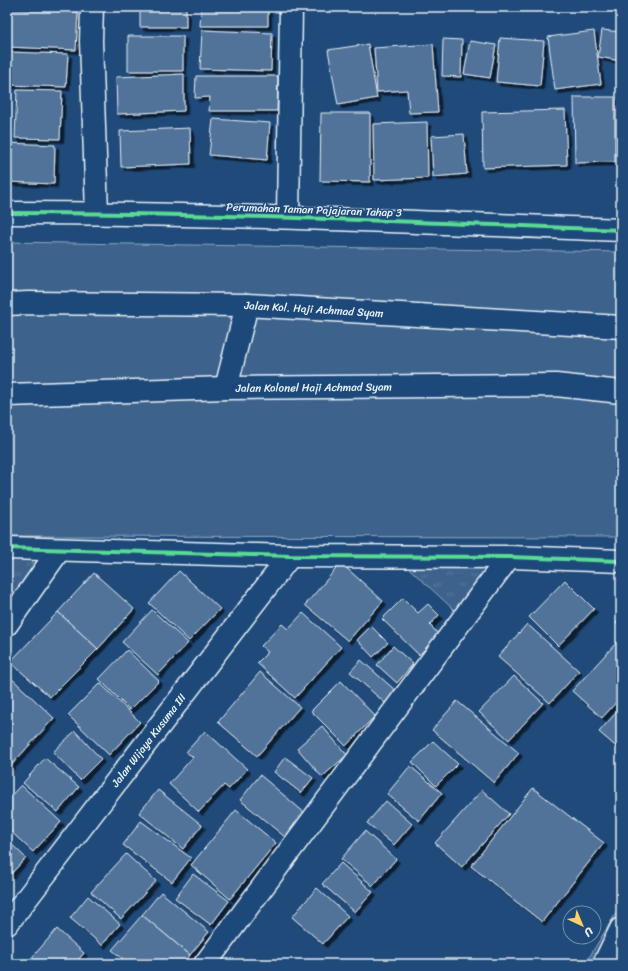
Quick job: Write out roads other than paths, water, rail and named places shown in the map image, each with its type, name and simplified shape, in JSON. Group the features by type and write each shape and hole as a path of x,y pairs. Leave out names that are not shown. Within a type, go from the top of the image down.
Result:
{"street":[{"path":"92,7 91,41 97,213"},
{"path":"288,217 291,7"},
{"name":"Perumahan Taman Pajajaran Tahap 3","path":"7,213 97,213 288,217 621,230"},
{"name":"Jalan Kol. Haji Achmad Syam","path":"7,304 247,305 621,327"},
{"path":"226,388 247,305"},
{"name":"Jalan Kolonel Haji Achmad Syam","path":"7,395 226,388 556,385 621,392"},
{"path":"7,548 290,556 509,556 621,561"},
{"path":"7,624 59,550"},
{"name":"Jalan Wijaya Kusuma III","path":"7,924 290,556"},
{"path":"215,961 509,556"},
{"path":"604,964 621,930"}]}
